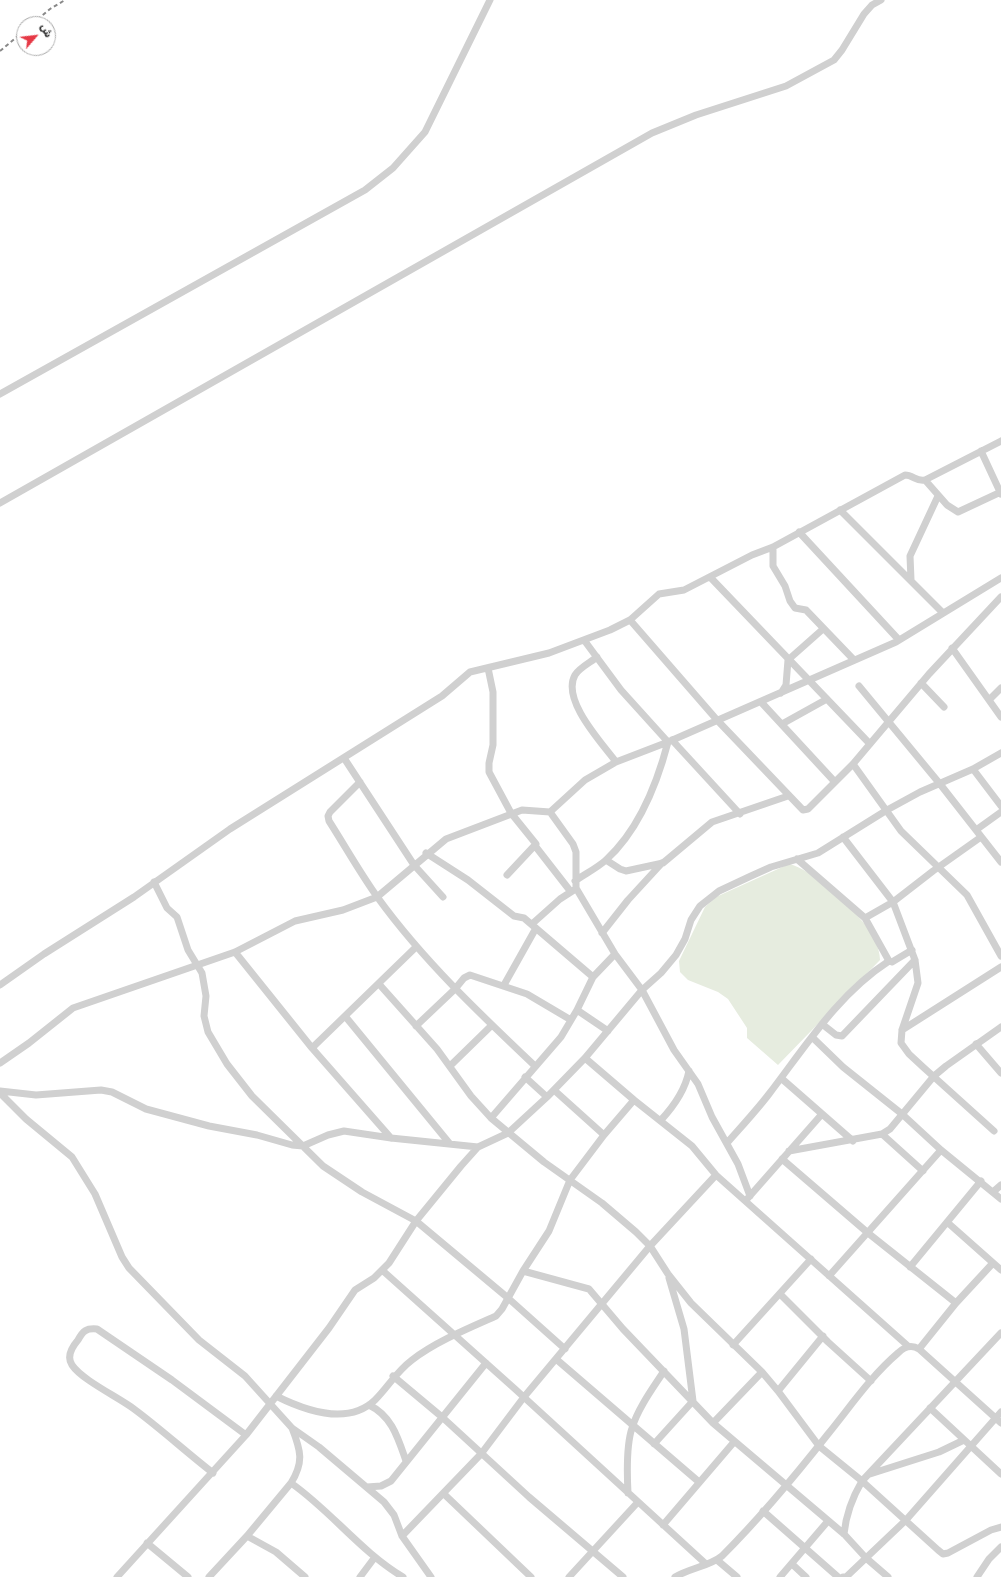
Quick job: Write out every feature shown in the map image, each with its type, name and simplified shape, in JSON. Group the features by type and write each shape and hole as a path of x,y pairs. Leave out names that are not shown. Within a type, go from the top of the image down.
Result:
{"street":[{"path":"0,394 365,190 393,168 425,132 490,0"},
{"path":"0,503 319,324 652,133 696,115 786,86 834,60 842,50 864,14 872,5 881,0"},
{"path":"0,985 44,954 154,882 230,829 442,696 470,672 549,653 610,630 630,620 659,594 684,590 710,578 752,555 773,547 905,474 911,474 922,481 925,480 1001,440"},
{"path":"925,480 953,511 958,512 1001,493 981,450"},
{"path":"911,580 910,556 938,496"},
{"path":"840,510 944,613"},
{"path":"799,532 899,640"},
{"path":"773,547 773,566 787,589 791,604 795,608 806,610 854,660"},
{"path":"710,578 870,744"},
{"path":"0,1062 29,1043 73,1008 235,952 295,921 343,910 377,897 426,853 446,839 522,810 550,812 585,780 616,762 670,741 761,702 899,640 1001,578"},
{"path":"630,620 717,720 803,810 808,809 834,781 853,764 952,648 1001,598"},
{"path":"781,693 786,685 788,660 823,629"},
{"path":"584,640 621,690 740,814"},
{"path":"952,648 990,699 1001,717"},
{"path":"597,657 576,674 573,681 573,693 583,719 616,762"},
{"path":"488,668 493,692 493,745 489,763 489,772 511,813 536,842 536,847 574,887 615,954 642,990 670,1044 698,1084 712,1117 738,1164 748,1198"},
{"path":"921,683 944,707"},
{"path":"859,686 940,784 1001,862"},
{"path":"990,699 1001,688"},
{"path":"782,724 827,699"},
{"path":"761,702 834,781"},
{"path":"504,986 534,926 574,887 606,860 630,832 656,782 670,741"},
{"path":"117,1577 246,1435 329,1328 355,1290 374,1278 382,1270 402,1244 416,1221 478,1147 508,1133 547,1097 585,1058 642,990 661,973 676,955 685,939 691,920 700,906 719,891 771,867 818,853 887,810 973,769 1001,753"},
{"path":"344,758 414,865 443,897"},
{"path":"853,764 901,831 937,868 967,895 1001,956"},
{"path":"973,769 1001,806"},
{"path":"360,782 330,812 328,816 377,897 416,946 455,989 535,1066"},
{"path":"602,933 628,900 663,863 712,822 724,817 740,814 788,796"},
{"path":"550,812 573,844 576,852 574,887"},
{"path":"976,830 1001,812"},
{"path":"842,837 893,902 915,960 918,983 902,1030 901,1043 909,1054 994,1130"},
{"path":"865,918 893,902 937,868 982,837"},
{"path":"507,875 536,847"},
{"path":"426,853 468,880 514,916 524,918 593,977"},
{"path":"797,859 865,918 889,961"},
{"path":"606,860 620,870 626,871 663,863"},
{"path":"154,882 167,908 177,917 188,950 202,973 206,996 204,1016 208,1032 214,1043 252,1096 303,1146 338,1177 362,1192 416,1221 508,1298 565,1349"},
{"path":"312,1048 379,984 416,946"},
{"path":"727,1143 781,1078 822,1024 871,973 889,961 892,962 912,950"},
{"path":"235,952 312,1048 391,1138"},
{"path":"491,1118 561,1037 577,1010 593,977 615,954"},
{"path":"822,1024 836,1035 842,1036 915,960"},
{"path":"902,1030 1001,968"},
{"path":"416,1026 455,989 464,978 470,975 526,994 571,1020"},
{"path":"379,984 450,1066 471,1096 491,1118 544,1162 602,1204 650,1246 668,1274 691,1303 762,1372 819,1446 862,1481 943,1554 948,1553 991,1530 1001,1527"},
{"path":"577,1010 608,1031"},
{"path":"345,1016 450,1144"},
{"path":"450,1066 492,1025"},
{"path":"789,1151 853,1141 882,1134 890,1128 934,1076 1001,1027"},
{"path":"812,1037 843,1067 902,1114 941,1150 981,1181 1001,1199"},
{"path":"976,1044 1001,1073"},
{"path":"585,1058 634,1100 692,1146 716,1175 748,1198 829,1276 908,1346"},
{"path":"661,1120 673,1107 683,1090 690,1071"},
{"path":"525,1077 547,1097"},
{"path":"781,1078 853,1141"},
{"path":"0,1092 36,1095 101,1090 112,1092 146,1109 209,1126 303,1146 328,1135 344,1131 391,1138 478,1147"},
{"path":"554,1090 604,1135"},
{"path":"0,1092 26,1119 72,1157 95,1194 122,1257 130,1268 199,1340 245,1376 292,1428 319,1447 384,1502 394,1515 402,1536 430,1577"},
{"path":"276,1396 297,1407 338,1414 356,1411 369,1405 382,1392 393,1376 414,1358 429,1348 496,1316 502,1309 523,1271 549,1231 570,1180 604,1135 634,1100"},
{"path":"748,1198 822,1114"},
{"path":"882,1134 923,1171"},
{"path":"829,1276 941,1150"},
{"path":"782,1159 868,1233 956,1303"},
{"path":"402,1536 481,1454 524,1397 650,1246 716,1175"},
{"path":"910,1267 981,1181"},
{"path":"993,1192 1001,1185"},
{"path":"947,1222 1001,1270"},
{"path":"733,1345 811,1259"},
{"path":"919,1349 956,1303 993,1263"},
{"path":"382,1270 524,1397 706,1564"},
{"path":"523,1271 589,1289 601,1305 713,1423 844,1534 866,1558 888,1577"},
{"path":"654,1444 693,1401 684,1329 668,1274"},
{"path":"780,1294 822,1336 872,1381"},
{"path":"213,1472 180,1448 134,1409 82,1374 72,1365 70,1350 84,1330 89,1328 96,1329 172,1380 246,1435"},
{"path":"844,1534 846,1517 850,1504 862,1481 1001,1333"},
{"path":"778,1391 822,1336"},
{"path":"675,1577 685,1571 717,1560 786,1486 872,1381 898,1352 908,1346 915,1346 919,1349 998,1421"},
{"path":"556,1359 632,1426 699,1482"},
{"path":"367,1487 381,1486 391,1481 486,1363"},
{"path":"628,1493 627,1476 632,1426 664,1370"},
{"path":"713,1423 762,1372"},
{"path":"393,1376 442,1417 529,1497 623,1577"},
{"path":"369,1405 378,1410 390,1422 406,1461"},
{"path":"930,1408 1001,1474"},
{"path":"843,1577 866,1558 906,1520 970,1446 998,1421 1001,1412"},
{"path":"210,1577 247,1536 291,1483 296,1474 301,1459 299,1446 292,1428"},
{"path":"868,1474 939,1452 964,1440"},
{"path":"663,1525 734,1442"},
{"path":"291,1483 375,1557 403,1577"},
{"path":"444,1494 531,1577"},
{"path":"569,1577 638,1502"},
{"path":"763,1511 838,1577"},
{"path":"780,1577 828,1521"},
{"path":"247,1536 276,1552 305,1577"},
{"path":"147,1543 188,1577"},
{"path":"977,1577 989,1559 1001,1547"},
{"path":"360,1577 375,1557"},
{"path":"717,1560 737,1577"},
{"path":"792,1564 806,1577"}],"shaded area":[{"path":"789,864 798,867 819,880 839,897 866,926 872,935 879,950 880,960 778,1065 747,1038 747,1028 728,999 718,992 688,980 680,972 679,961 705,907 716,897"}],"railway":[{"path":"42,16 65,0"},
{"path":"0,51 16,38"}]}
